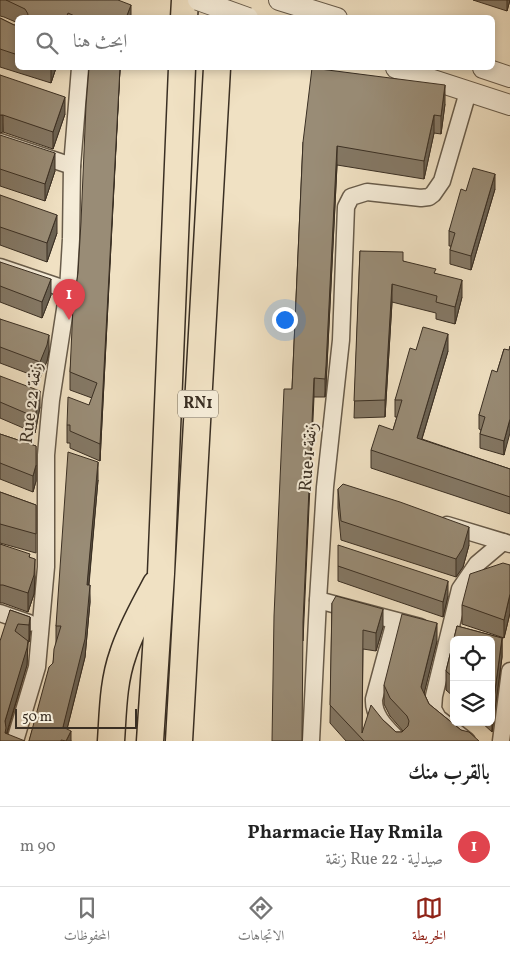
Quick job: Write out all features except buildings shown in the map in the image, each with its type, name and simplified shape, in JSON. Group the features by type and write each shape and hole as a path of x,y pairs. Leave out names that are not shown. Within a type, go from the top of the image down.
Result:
{"highway":[{"path":"184,15 185,0"},
{"path":"220,15 221,0"},
{"name":"RN1","path":"150,741 161,574 182,70"},
{"name":"RN1","path":"179,741 217,70"},
{"path":"111,741 114,690 122,654 161,574"},
{"path":"188,588 188,741"}],"street":[{"path":"198,0 240,15"},
{"path":"280,1 327,15"},
{"name":"Rue 22 زنقة","path":"15,741 37,667 46,568 46,455 51,400 68,290 72,166 80,70"},
{"path":"402,70 510,105"},
{"path":"489,70 510,77"},
{"name":"Rue 1 زنقة","path":"312,741 318,600 326,487 341,340 346,207 351,197 367,192 421,198 429,198 434,194 442,182 468,92"},
{"path":"0,142 72,166"},
{"path":"53,220 71,226"},
{"path":"0,267 68,290"},
{"path":"42,338 61,344"},
{"path":"34,393 51,400"},
{"path":"28,449 46,455"},
{"path":"326,487 344,493"},
{"path":"28,504 47,510"},
{"path":"428,519 506,543"},
{"path":"467,741 438,718 433,709 434,696 460,589 477,564 506,543"},
{"path":"322,544 341,550"},
{"path":"28,561 46,568"},
{"path":"442,583 460,589"},
{"path":"318,600 449,634"},
{"path":"0,613 40,627"},
{"path":"395,621 373,707 381,721 399,741"},
{"path":"501,741 510,671"}],"place":[{"name":"Pharmacie Hay Rmila","path":"69,320"}]}
